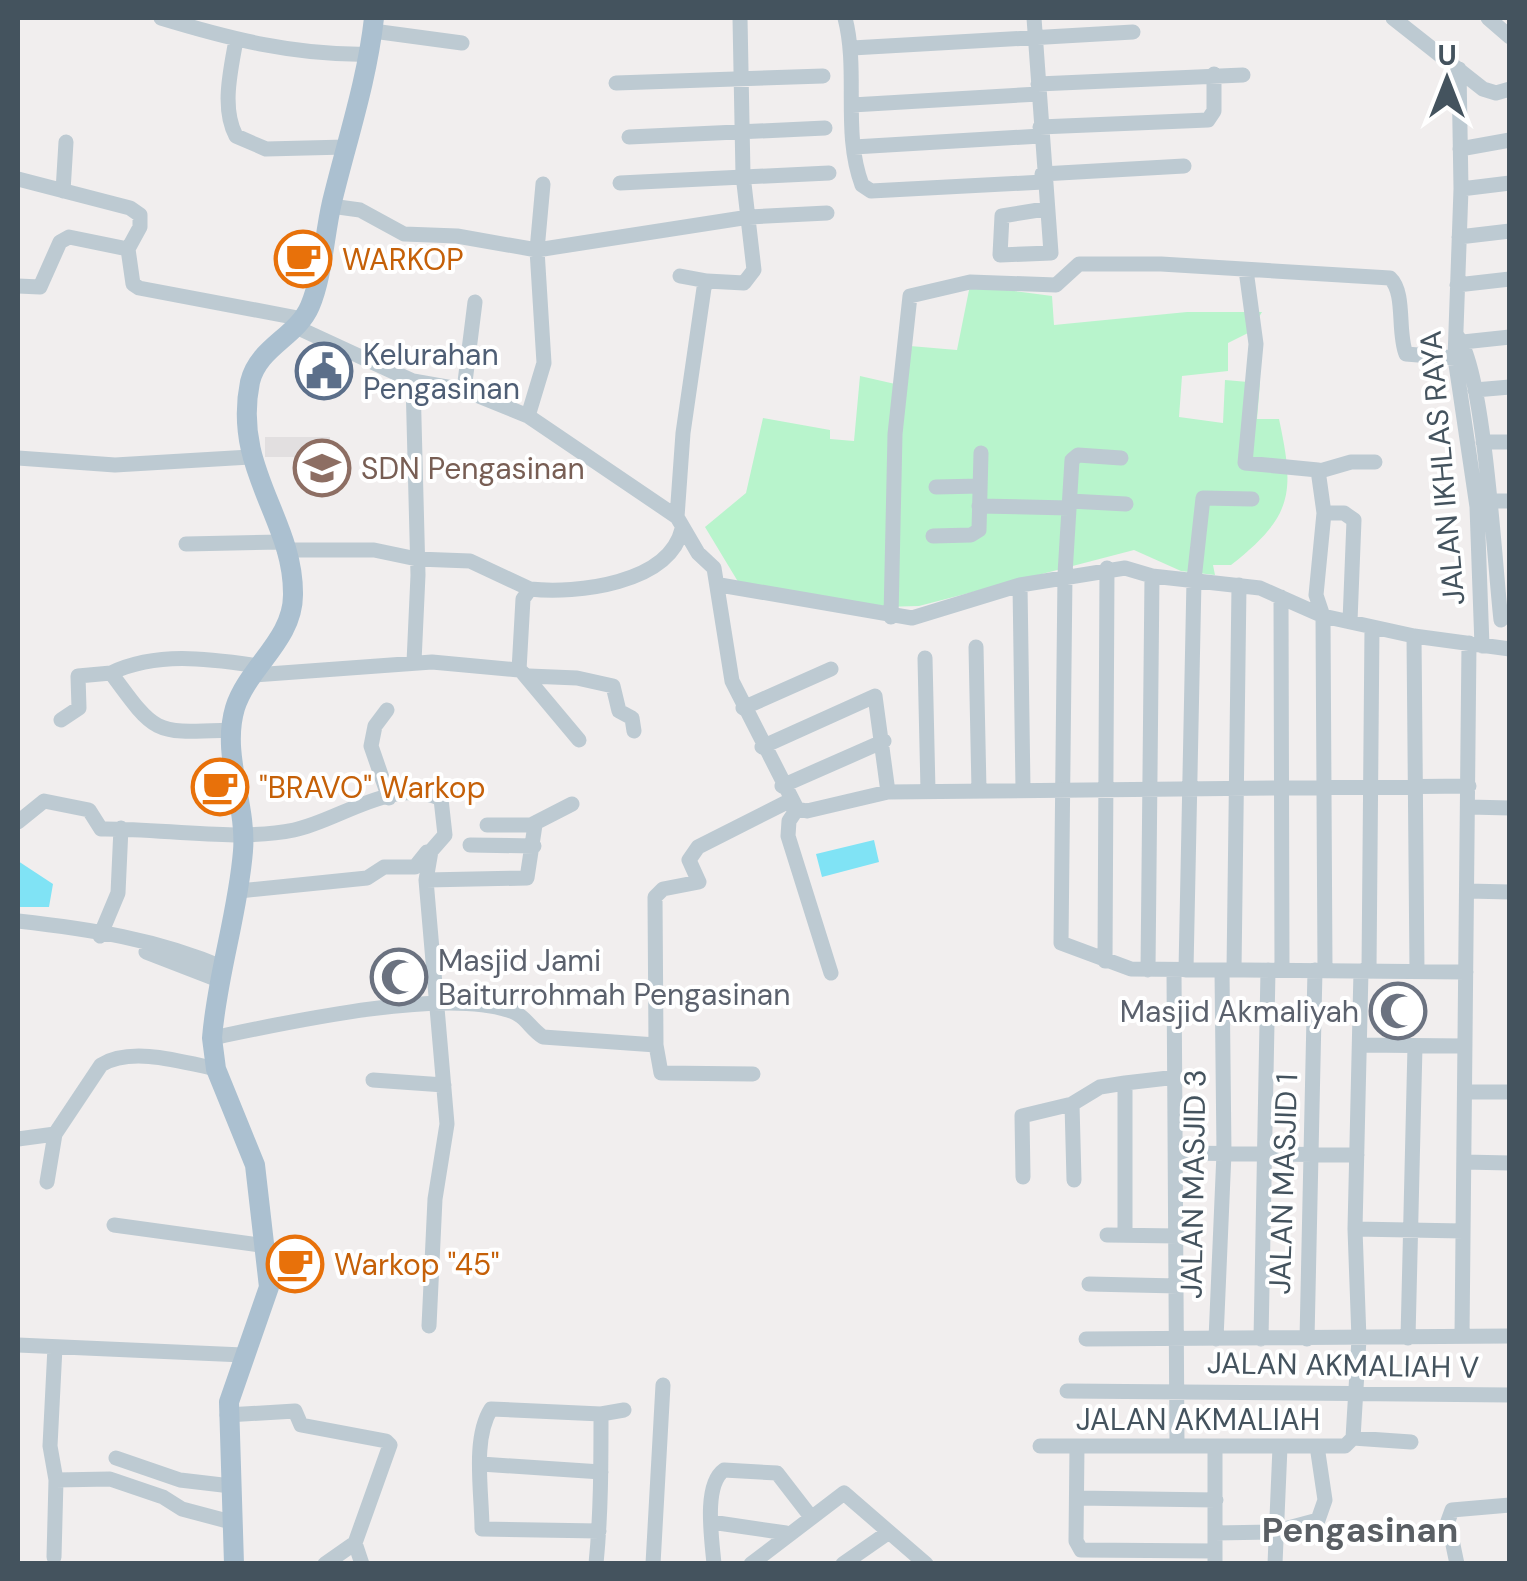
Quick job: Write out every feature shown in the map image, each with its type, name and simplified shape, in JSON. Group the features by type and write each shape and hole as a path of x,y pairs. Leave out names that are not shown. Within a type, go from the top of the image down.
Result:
{"main road":[{"path":"234,1564 227,1415 243,1354 268,1300 267,1246 255,1165 216,1069 212,1038 239,891 244,832 232,730 235,710 292,612 292,580 283,546 250,457 252,376 266,353 300,323 312,300 331,206 370,54 373,24"}],"street":[{"path":"162,18 236,40 313,54 370,54"},
{"path":"680,276 744,283 753,277 743,175 740,18"},
{"path":"845,18 852,48 854,147 862,185 871,191 1184,166"},
{"path":"1034,18 1045,210"},
{"path":"1393,18 1486,91 1510,89"},
{"path":"1488,18 1510,37"},
{"path":"373,24 462,43"},
{"path":"852,48 1133,32"},
{"path":"236,40 229,100 236,136 266,149 346,147"},
{"name":"JALAN IKHLAS RAYA","path":"1459,69 1460,338 1454,358 1477,506 1476,644 1468,786 1462,1336"},
{"path":"852,105 1214,74 1243,75"},
{"path":"854,147 1208,120 1214,111 1214,74"},
{"path":"616,83 823,76"},
{"path":"629,136 826,128"},
{"path":"1460,149 1510,140"},
{"path":"63,191 66,142"},
{"path":"620,184 829,172"},
{"path":"18,179 136,212 140,227 128,249 133,284 152,294 300,323 413,381 464,390 528,416 682,527 698,553 714,568 720,585 726,660 743,708 789,798 788,836 831,974"},
{"path":"528,416 544,363 537,250 543,184"},
{"path":"1461,189 1510,184"},
{"path":"331,206 362,211 404,234 457,236 537,250 749,217 827,213"},
{"path":"1459,236 1510,231"},
{"path":"18,286 40,288 60,242 69,237 128,249"},
{"path":"891,617 895,434 910,296 970,282 1056,284 1078,264 1390,278 1397,286 1400,338 1406,354 1454,358"},
{"path":"1246,270 1256,344 1245,463 1320,471 1352,462 1375,462"},
{"path":"1457,285 1510,280"},
{"path":"186,544 374,550 417,559 470,561 530,589 574,590 632,578 657,567 680,540 692,362 708,281"},
{"path":"464,390 475,302"},
{"path":"1501,620 1501,555 1488,501 1475,390 1460,338 1510,337"},
{"path":"413,381 417,559 414,662"},
{"path":"1475,390 1510,387"},
{"path":"1483,442 1510,442"},
{"path":"933,536 976,533 982,453"},
{"path":"1121,458 1078,455 1072,460 1060,788 1061,943 1105,960 1148,970 1466,972"},
{"path":"18,458 115,465 250,457"},
{"name":"JALAN MASJID 1","path":"1306,1339 1324,786 1323,616 1316,595 1324,513 1320,471"},
{"path":"936,486 980,486"},
{"path":"1177,1446 1176,1076 1191,787 1194,580 1203,498 1252,499"},
{"path":"1488,501 1510,501"},
{"path":"979,506 1126,504"},
{"path":"1324,513 1344,513 1354,520 1350,621"},
{"path":"720,585 912,618 1065,574 1106,568 1134,569 1152,576 1240,586 1281,597 1323,616 1414,636 1510,649"},
{"path":"1105,960 1106,568"},
{"path":"1148,970 1152,576"},
{"path":"1020,584 1023,788"},
{"name":"JALAN MASJID 3","path":"1216,1339 1228,970 1239,787 1240,586"},
{"path":"530,589 522,600 524,673 578,740"},
{"path":"1261,1339 1282,786 1281,597"},
{"path":"1353,1438 1359,1339 1354,1229 1365,971 1372,627"},
{"path":"1414,636 1416,970"},
{"path":"976,647 979,790"},
{"path":"924,658 928,791"},
{"path":"61,720 79,708 78,676 111,673 148,660 214,660 257,671 414,662 577,678 613,686 619,711 632,718 634,731"},
{"path":"743,708 831,669"},
{"path":"111,673 141,716 159,729 232,730"},
{"path":"762,747 875,696 888,792"},
{"path":"388,710 375,726 372,746 389,798"},
{"path":"753,1074 661,1074 656,1045 655,897 663,889 700,882 689,860 698,847 884,741"},
{"path":"789,798 1023,788 1468,786"},
{"path":"18,822 41,803 56,801 89,810 96,826 290,831 360,803 424,794 441,799 444,835 416,867 378,868 366,878 239,891"},
{"path":"487,825 533,824 572,804"},
{"path":"1468,806 1510,808"},
{"path":"426,880 524,880 534,846 533,824"},
{"path":"100,935 118,893 120,828"},
{"path":"470,845 534,846"},
{"path":"429,1326 435,1199 447,1133 426,880 431,851"},
{"path":"1468,891 1510,892"},
{"path":"18,922 184,952 222,974"},
{"path":"18,930 100,935"},
{"path":"212,1038 347,1012 434,1006 506,1008 530,1022 543,1037 656,1045"},
{"path":"1360,1045 1465,1046"},
{"path":"1408,1338 1415,1046"},
{"path":"47,1182 55,1134 101,1064 129,1056 216,1069"},
{"path":"1023,1177 1022,1116 1072,1104 1091,1091 1125,1082 1176,1076"},
{"path":"373,1080 444,1085"},
{"path":"1125,1082 1125,1235"},
{"path":"1465,1092 1510,1092"},
{"path":"1072,1104 1074,1180"},
{"path":"18,1139 55,1134"},
{"path":"1178,1152 1357,1154"},
{"path":"1464,1162 1510,1163"},
{"path":"114,1226 267,1246"},
{"path":"1354,1229 1463,1231"},
{"path":"1108,1235 1178,1236"},
{"path":"1089,1284 1178,1286"},
{"path":"1086,1339 1510,1336"},
{"path":"18,1345 243,1354"},
{"path":"54,1557 56,1480 50,1446 55,1347"},
{"path":"653,1564 662,1385"},
{"name":"JALAN AKMALIAH V","path":"1067,1391 1510,1395"},
{"path":"599,1531 482,1529 485,1419 492,1408 601,1414 624,1410"},
{"path":"227,1415 295,1410 301,1425 386,1441 388,1456 363,1512 355,1544 362,1564"},
{"path":"596,1564 601,1414"},
{"name":"JALAN AKMALIAH","path":"1040,1446 1280,1448 1345,1446 1353,1438 1411,1442"},
{"path":"1077,1446 1076,1541 1081,1550 1215,1557 1216,1446"},
{"path":"1216,1532 1277,1531 1318,1520 1325,1500 1317,1446"},
{"path":"1275,1564 1280,1448"},
{"path":"116,1458 180,1480 231,1486"},
{"path":"481,1464 602,1472"},
{"path":"714,1564 711,1522 716,1480 724,1470 774,1472 810,1517"},
{"path":"56,1480 110,1479 164,1497 186,1511 231,1522"},
{"path":"751,1564 786,1533 844,1493 926,1564"},
{"path":"1077,1498 1216,1500"},
{"path":"1457,1564 1448,1522 1452,1510 1510,1504"},
{"path":"711,1522 786,1533"},
{"path":"843,1564 888,1532"},
{"path":"326,1564 355,1544"}],"shaded area":[{"name":"SDN Pengasinan","path":"265,437 330,437 330,480 314,479 313,457 265,457"}],"green space":[{"path":"970,285 1052,296 1054,325 1187,312 1262,312 1250,332 1228,343 1228,371 1182,376 1179,417 1223,423 1225,380 1260,383 1257,419 1279,419 1287,467 1284,502 1267,532 1231,565 1213,565 1215,575 1181,571 1134,550 919,606 882,607 740,585 705,527 746,493 763,418 830,430 830,439 854,441 860,376 904,386 910,346 957,350"}],"water":[{"path":"874,840 879,862 822,877 816,854"},
{"path":"18,861 53,884 49,907 18,907"}],"place":[{"name":"WARKOP","path":"303,259"},
{"name":"Kelurahan Pengasinan","path":"324,371"},
{"name":"SDN Pengasinan","path":"322,468"},
{"name":"\"BRAVO\" Warkop","path":"220,787"},
{"name":"Masjid Jami Baiturrohmah Pengasinan","path":"399,977"},
{"name":"Masjid Akmaliyah","path":"1398,1011"},
{"name":"Warkop \"45\"","path":"295,1264"}],"district":[{"name":"Pengasinan","path":"1360,1530"}]}
